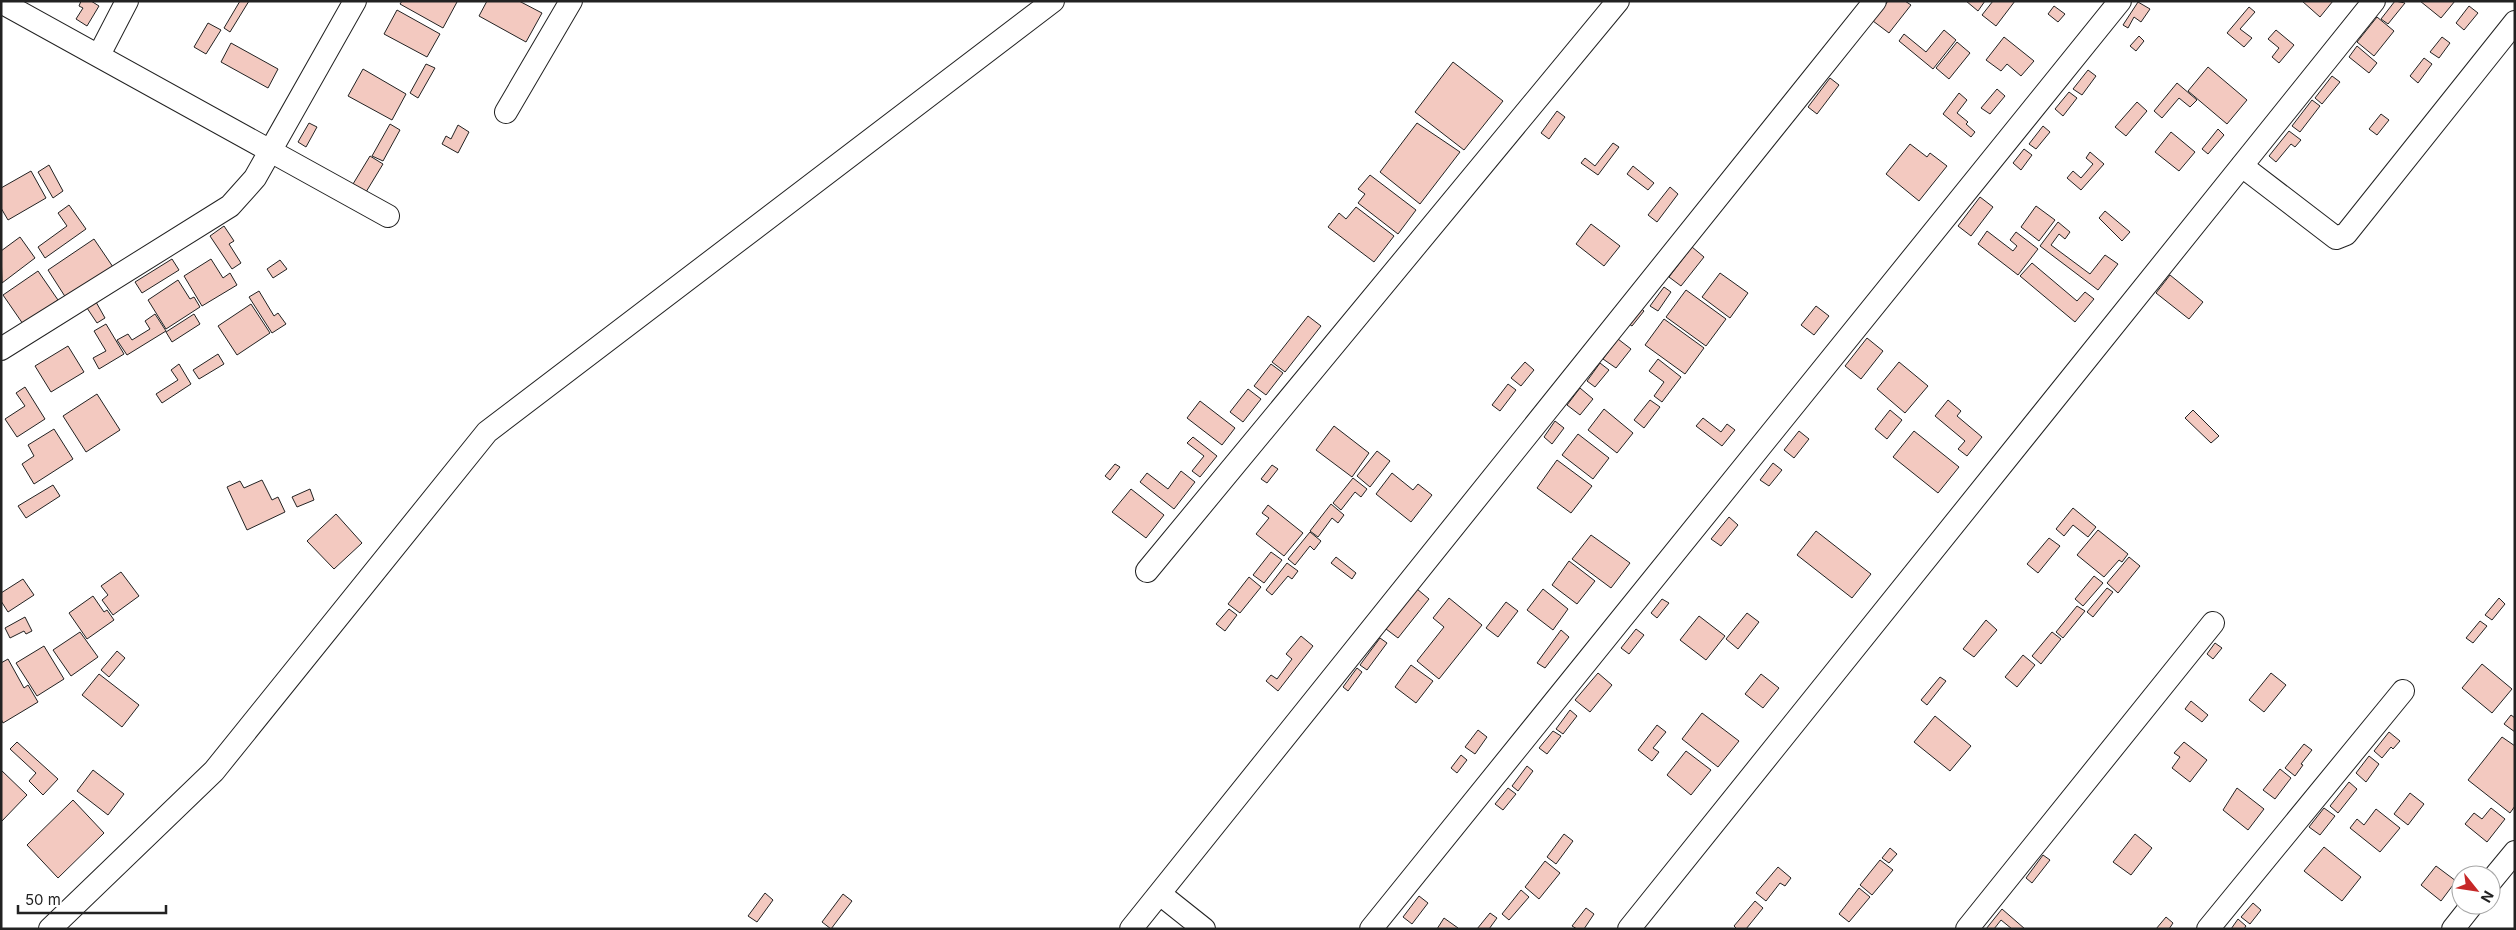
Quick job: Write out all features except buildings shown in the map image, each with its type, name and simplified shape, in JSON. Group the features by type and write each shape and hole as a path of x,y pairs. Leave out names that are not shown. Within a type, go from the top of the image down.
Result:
{"street":[{"path":"99,56 128,1"},
{"path":"1,350 230,206 255,178 355,1"},
{"path":"506,112 571,1"},
{"path":"50,929 214,771 486,432 1053,1"},
{"path":"1148,572 1618,1"},
{"path":"1130,929 1875,1"},
{"path":"1371,929 2120,1"},
{"path":"1629,929 2374,1"},
{"path":"1,2 388,216"},
{"path":"2242,166 2336,238 2346,234 2515,22"},
{"path":"1967,929 2213,623"},
{"path":"2208,929 2403,691"},
{"path":"2501,869 2515,852"},
{"path":"1160,894 1204,929"},
{"path":"2453,929 2464,915"}]}
